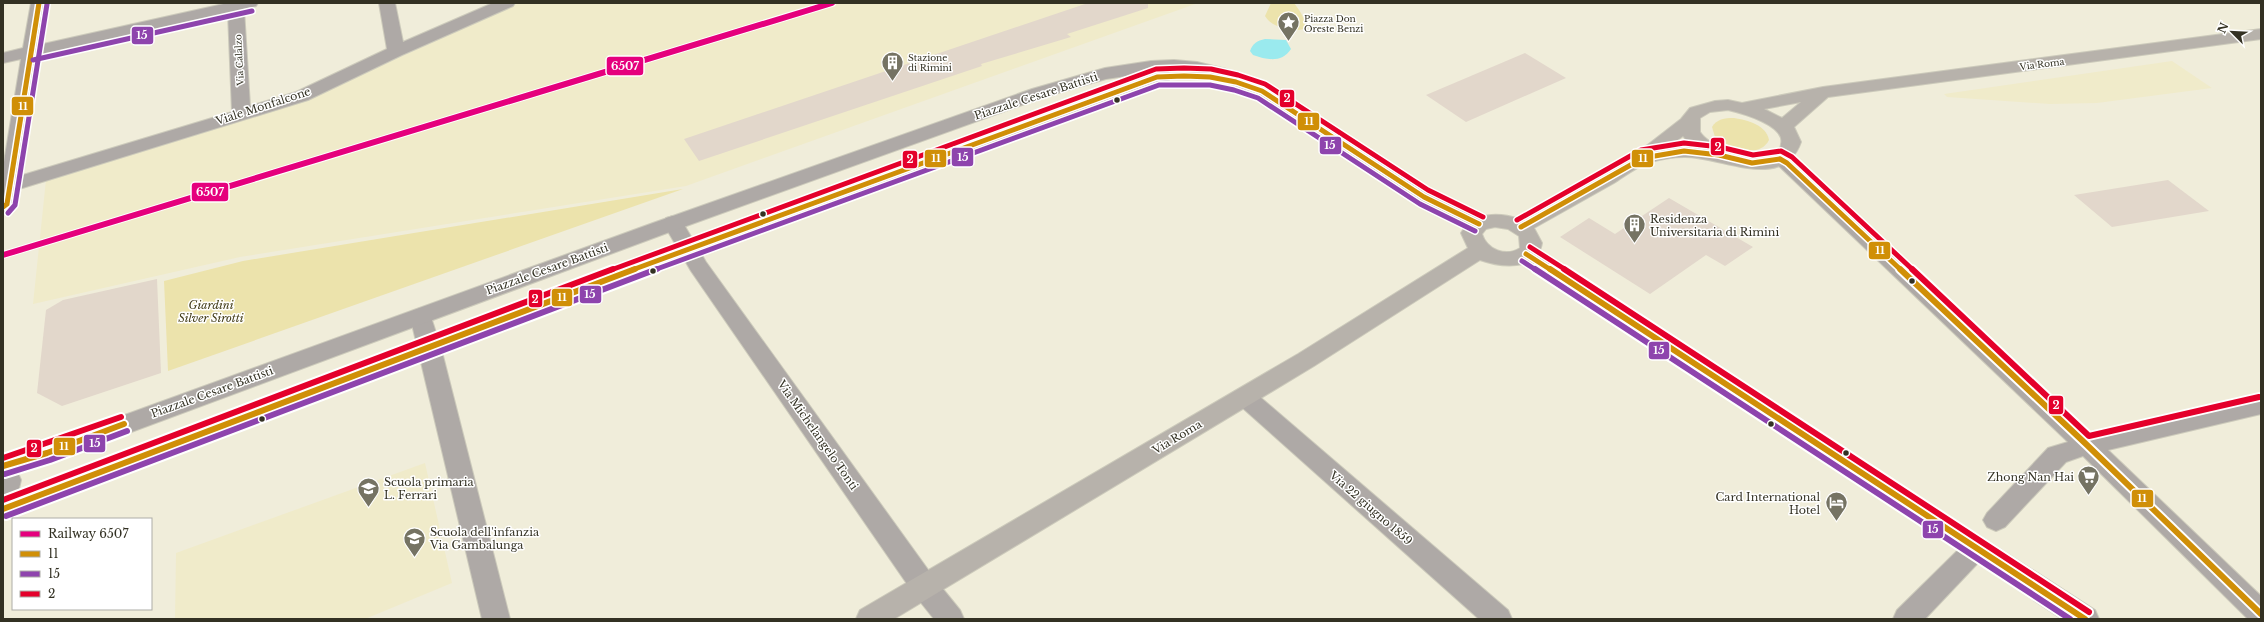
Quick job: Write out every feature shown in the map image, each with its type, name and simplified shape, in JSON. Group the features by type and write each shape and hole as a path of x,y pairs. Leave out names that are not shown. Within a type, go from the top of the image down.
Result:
{"main road":[{"name":"Via Roma","path":"1744,108 1823,92 2065,62 2261,34"},
{"path":"1783,127 1823,92"},
{"path":"1521,227 1643,158 1689,122 1693,114 1701,109 1728,105 1759,112 1783,127 1790,136 1791,145 1788,153 1780,159 1767,162 1752,163 1719,155 1684,151 1643,158"},
{"path":"1689,122 1689,130 1695,139 1719,155"},
{"path":"1495,220 1505,221 1521,227 1531,238 1532,244 1526,254 1509,259 1489,255 1480,250 1472,240 1471,233 1479,224 1495,220"},
{"name":"Via Roma","path":"870,619 1245,396 1480,250"}],"street":[{"path":"3,207 7,204 6,188 39,3"},
{"path":"387,3 396,51"},
{"name":"Viale Monfalcone","path":"6,188 241,113 302,96 396,51 507,3"},
{"path":"3,58 243,5"},
{"name":"Via Calalzo","path":"241,113 243,5"},
{"name":"Piazzale Cesare Battisti","path":"3,466 47,452 1038,93 1089,77 1141,67 1191,67 1219,73 1240,81"},
{"name":"Piazzale Cesare Battisti","path":"3,509 689,249 1157,77 1184,73 1240,81"},
{"path":"1240,81 1262,91 1424,196 1479,224"},
{"path":"1780,159 1792,168 2087,445 2261,614"},
{"path":"673,224 689,249"},
{"name":"Via Michelangelo Tonti","path":"689,249 924,586 950,619"},
{"path":"1526,254 2084,619"},
{"path":"421,316 496,619"},
{"name":"Via 22 giugno 1859","path":"1245,396 1498,619"},
{"path":"1996,520 2057,455 2087,445 2261,405"},
{"path":"3,470 6,473 8,486 3,499"},
{"path":"1907,619 1950,577 1976,547"}],"shaded area":[{"path":"519,3 1198,3 686,186 240,257 33,304 46,180 315,96"},
{"path":"2172,61 2212,88 2097,103 2050,104 1947,97 1944,94"},
{"name":"Scuola primaria L. Ferrari","path":"425,463 452,583 365,619 175,619 176,553"}],"green space":[{"path":"1271,3 1294,3 1303,18 1305,25 1304,29 1294,30 1272,24 1265,16"},
{"path":"1727,118 1734,118 1756,124 1764,131 1769,140 1764,146 1758,149 1743,150 1735,148 1715,137 1712,127 1716,122"},
{"name":"Giardini Silver Sirotti","path":"683,189 168,371 164,281 243,261"}],"water":[{"path":"1265,39 1286,40 1291,49 1283,57 1274,59 1253,55 1250,51 1252,46"}],"building":[{"name":"Stazione di Rimini","path":"1088,3 1148,3 1148,8 1067,34 1071,37 981,64 982,66 699,161 684,139"},
{"path":"1525,53 1566,78 1466,122 1426,95"},
{"path":"2168,180 2209,211 2112,227 2074,195"},
{"name":"Residenza Universitaria di Rimini","path":"1669,198 1753,247 1725,266 1706,255 1650,294 1560,237 1589,218 1615,234"},
{"path":"157,279 161,373 62,406 37,393 46,310 63,300"}],"rail line":[{"name":"6507","path":"3,255 832,3"}],"transit line":[{"name":"11","path":"3,207 7,204 39,3"},
{"name":"15","path":"8,213 15,205 47,4"},
{"name":"15","path":"33,60 252,11"},
{"name":"2","path":"3,500 686,242 1156,69 1211,69 1238,75 1265,84 1428,190 1483,217"},
{"name":"11","path":"3,509 689,249 1157,77 1210,77 1236,82 1262,91 1424,197 1479,224"},
{"name":"15","path":"6,516 692,256 1159,85 1210,85 1234,90 1258,98 1420,204 1475,231"},
{"name":"2","path":"1517,220 1641,150 1684,143 1720,147 1753,155 1781,151 1792,157 2089,436 2259,397"},
{"name":"11","path":"1521,227 1643,158 1684,151 1719,155 1752,163 1780,159"},
{"name":"11","path":"1780,159 1787,163 2087,445 2261,614"},
{"name":"2","path":"1530,247 2089,612"},
{"name":"11","path":"1526,254 2085,619"},
{"name":"15","path":"1522,261 2070,619"},
{"name":"2","path":"3,458 121,417"},
{"name":"11","path":"3,466 47,453 124,424"},
{"name":"15","path":"5,474 50,460 127,431"}],"place":[{"name":"Piazza Don Oreste Benzi","path":"1288,42"},
{"name":"Stazione di Rimini","path":"893,82"},
{"name":"Residenza Universitaria di Rimini","path":"1634,244"},
{"name":"Zhong Nan Hai","path":"2089,496"},
{"name":"Scuola primaria L. Ferrari","path":"368,508"},
{"name":"Card International Hotel","path":"1836,522"},
{"name":"Scuola dell'infanzia Via Gambalunga","path":"415,558"}]}
